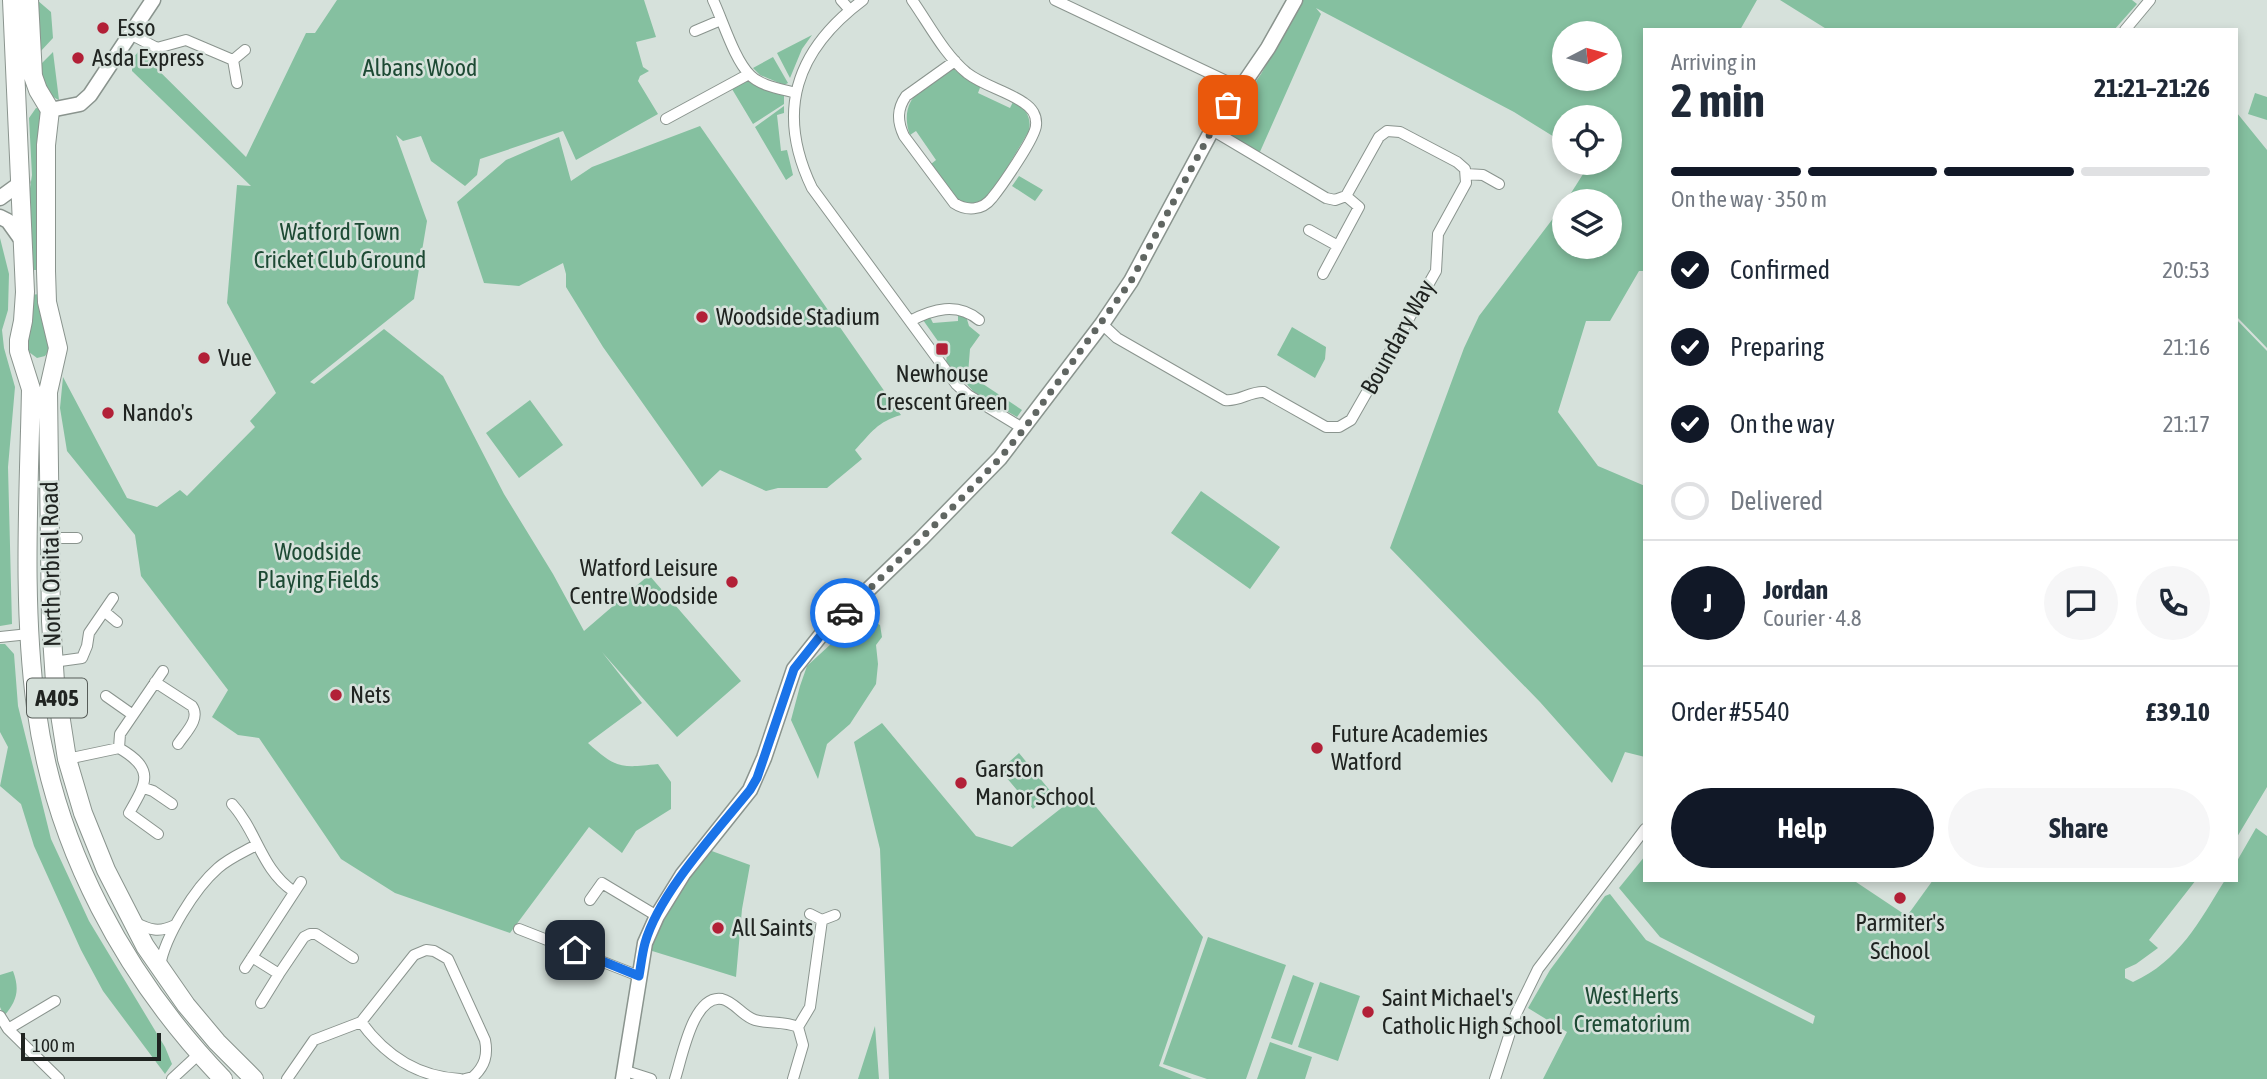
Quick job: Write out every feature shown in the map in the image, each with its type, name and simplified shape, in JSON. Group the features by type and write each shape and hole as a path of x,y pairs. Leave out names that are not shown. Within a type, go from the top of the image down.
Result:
{"highway":[{"name":"North Orbital Road","path":"12,0 24,243 24,312 19,340 31,389 29,634 41,741 56,798 78,861 111,929 173,1023 223,1079"},
{"name":"North Orbital Road","path":"29,0 33,76 47,104 47,302 58,348 48,392 53,662 60,726 83,813 130,919 160,967 217,1042 254,1079"},
{"path":"18,117 32,101 47,104"},
{"path":"24,365 35,366 53,362"}],"street":[{"path":"713,0 749,74 760,82 796,93"},
{"path":"841,0 849,9"},
{"path":"863,0 849,9 818,40 809,57 796,93 794,131 798,152 812,188 962,389 1024,429"},
{"path":"912,0 955,61 971,76 1031,107 1036,125 1034,133 990,201 976,208 960,207 954,203 904,135 899,124 901,103 906,96 955,61"},
{"path":"1055,0 1241,88"},
{"path":"651,1079 624,1075 645,943 657,916 683,874 750,790 764,758 788,683 804,654 959,501 1024,429 1131,281 1212,130 1268,48 1295,0"},
{"path":"2127,28 2151,0"},
{"path":"47,104 80,104 90,95 132,35 149,2"},
{"path":"695,31 721,20"},
{"path":"132,35 157,48 181,40 190,40 233,60"},
{"path":"233,60 245,50"},
{"path":"233,60 237,83"},
{"path":"666,119 680,118 749,74"},
{"path":"1212,130 1326,198 1335,200 1346,196 1379,137 1387,131 1400,132 1457,162 1466,174 1483,175 1499,184"},
{"name":"Boundary Way","path":"1102,324 1116,338 1224,400 1235,400 1264,392 1326,427 1346,425 1436,271 1438,234 1463,191 1466,174"},
{"path":"0,198 22,182"},
{"path":"1323,274 1359,207 1346,196"},
{"path":"0,217 8,221 24,243"},
{"path":"1309,230 1338,246"},
{"path":"910,321 949,308 968,312 979,320"},
{"path":"49,538 76,538"},
{"path":"53,662 82,657 88,646 89,633 113,598"},
{"path":"104,612 117,622"},
{"path":"0,637 29,634"},
{"path":"119,748 120,734 163,671"},
{"path":"155,682 196,711 195,718 178,744"},
{"path":"106,696 133,715"},
{"path":"67,759 119,748 141,765 145,773 144,788 130,813 158,834"},
{"path":"144,788 172,804"},
{"path":"232,804 241,814 272,872 281,883 293,891"},
{"path":"1495,1079 1516,1014 1538,969 1643,832"},
{"path":"160,967 163,951 176,925 218,868 256,845"},
{"path":"245,968 301,882"},
{"path":"590,900 602,883 657,916"},
{"path":"810,914 822,920 835,915"},
{"path":"130,919 153,931 163,931 176,925"},
{"path":"798,1027 810,1007 822,920"},
{"path":"519,929 639,976"},
{"path":"261,1003 304,937 310,934 316,934 353,958"},
{"path":"287,1079 314,1040 361,1022 414,955 426,950 440,953 447,958 485,1040 485,1062 473,1077 462,1079 431,1074 396,1059 379,1045 361,1022"},
{"path":"252,957 279,974"},
{"path":"675,1079 697,1012 712,1000 721,999 756,1020 791,1023 798,1027 803,1045 793,1079"},
{"path":"8,1029 55,1001"},
{"path":"0,1016 8,1029 59,1079"},
{"path":"172,1079 199,1054"}],"green space":[{"path":"37,0 51,12 53,38 40,52"},
{"path":"337,0 644,0 656,37 636,42 643,67 649,71 640,76 638,81 658,114 576,160 563,131 480,159 477,175 465,186 431,161 421,136 403,141 396,135 427,221 414,299 310,382 314,384 384,329 443,376 504,494 584,631 649,575 741,681 677,737 602,652 642,703 588,743 606,758 620,765 658,764 671,782 671,809 636,831 622,853 589,827 510,933 395,893 341,859 259,738 238,735 212,717 228,690 141,576 135,535 67,451 60,408 63,377 127,498 157,507 180,490 187,496 255,427 250,421 276,393 227,303 237,185 251,186 132,71 132,59 139,51 246,157 306,33 315,33"},
{"path":"1303,0 1757,0 1741,28 1643,28 1643,271 1639,271 1610,321 1586,321 1558,412 1598,466 1643,485 1643,756 1625,752 1612,783 1540,702 1390,548 1464,348 1479,316 1552,220 1552,259 1622,259 1622,189 1574,189 1582,175 1622,175 1622,105 1552,105 1552,136 1514,112 1316,8 1321,14 1259,154 1244,146 1226,125 1261,74"},
{"path":"1780,0 2132,0 2137,4 2116,28 1825,28"},
{"path":"812,35 802,49 790,78 777,53"},
{"path":"53,52 59,100 46,90 41,76 40,65"},
{"path":"773,57 788,83 784,85 760,75 753,68"},
{"path":"952,69 981,85 978,93 1010,108 1014,100 1024,110 1029,121 1029,131 992,193 976,206 958,202 931,164 936,160 916,131 910,135 908,127 907,114 914,97"},
{"path":"748,80 784,94 784,104 753,124 732,89"},
{"path":"2255,93 2267,97 2267,120 2248,114"},
{"path":"784,106 784,113 777,115 781,151 787,150 793,175 786,180 755,127"},
{"path":"36,108 42,109 42,270 34,270 34,290 31,290 29,195 32,175 29,118"},
{"path":"2238,114 2267,150 2267,348 2238,318"},
{"name":"Woodside Stadium","path":"700,126 901,415 880,424 855,450 862,459 827,488 778,488 766,491 720,470 702,487 603,347 566,287 563,263 519,286 484,283 457,202 506,160 559,137 571,181 592,167"},
{"path":"1019,176 1043,190 1035,201 1012,186"},
{"path":"0,238 9,274 8,310 2,330 15,387 8,467 12,624 0,626"},
{"path":"39,294 50,349 45,356 37,358 29,352 27,346 31,295"},
{"path":"958,314 966,316 969,326 980,335 970,349 968,374 1022,410 1017,417 974,392 946,362 947,354 923,320 930,317 933,323 958,321"},
{"path":"2238,321 2267,351 2267,787 2238,835"},
{"path":"1292,327 1326,347 1325,359 1315,378 1277,355"},
{"path":"530,400 563,445 519,478 486,433"},
{"path":"1201,491 1280,547 1250,589 1171,533"},
{"path":"875,622 880,625 882,637 876,645 876,684 850,724 827,744 818,779 791,720 807,666 832,643 843,636 861,634"},
{"path":"0,644 5,644 14,654 18,706 51,839 89,921 165,1047 172,1064 165,1074 103,991 81,950 34,846 21,804 0,786 8,747 0,732"},
{"path":"882,723 976,836 1012,847 1083,791 1203,937 1159,1066 1192,1079 889,1079 880,849 854,742"},
{"path":"1019,753 1052,793 1033,809 1000,770"},
{"name":"West Herts Crematorium","path":"2256,828 2267,836 2267,1079 1543,1079 1567,1032 1528,1008 1550,970 1605,896 1610,894 1646,940 1813,1024 1815,1016 1660,937 1619,888 1643,858 1643,882 1856,882 1907,916 1932,882 2194,882 2149,940 2158,948 2125,969 2125,978 2133,982 2175,952 2197,925 2224,882 2238,882 2238,859"},
{"path":"709,850 750,865 742,909 736,977 649,950 676,898"},
{"path":"1208,937 1286,965 1246,1079 1207,1079 1163,1064"},
{"path":"13,971 16,995 4,1016 0,1007 0,975"},
{"path":"1293,975 1314,983 1292,1045 1271,1038"},
{"path":"1320,982 1360,996 1338,1061 1298,1047"},
{"path":"875,1026 879,1079 858,1079"},
{"path":"1270,1042 1312,1057 1305,1079 1257,1079"}],"way so far":[{"path":"845,613 959,501 1024,429 1131,281 1228,105"}],"place":[{"name":"Esso","path":"103,28"},
{"name":"Asda Express","path":"78,58"},
{"name":"Woodside Stadium","path":"702,317"},
{"name":"Newhouse Crescent Green","path":"942,349"},
{"name":"Vue","path":"204,358"},
{"name":"Nando's","path":"108,413"},
{"name":"Watford Leisure Centre Woodside","path":"732,582"},
{"name":"Nets","path":"336,695"},
{"name":"Future Academies Watford","path":"1317,748"},
{"name":"Garston Manor School","path":"961,783"},
{"name":"Parmiter's School","path":"1900,898"},
{"name":"All Saints","path":"718,928"},
{"name":"Saint Michael's Catholic High School","path":"1368,1012"}],"route":[{"path":"575,950 639,976 645,943 657,916 683,874 757,778 794,669 821,635 845,613"}],"park label":[{"name":"Albans Wood","path":"420,68"},
{"name":"Watford Town Cricket Club Ground","path":"340,246"},
{"name":"Woodside Playing Fields","path":"318,566"}]}
